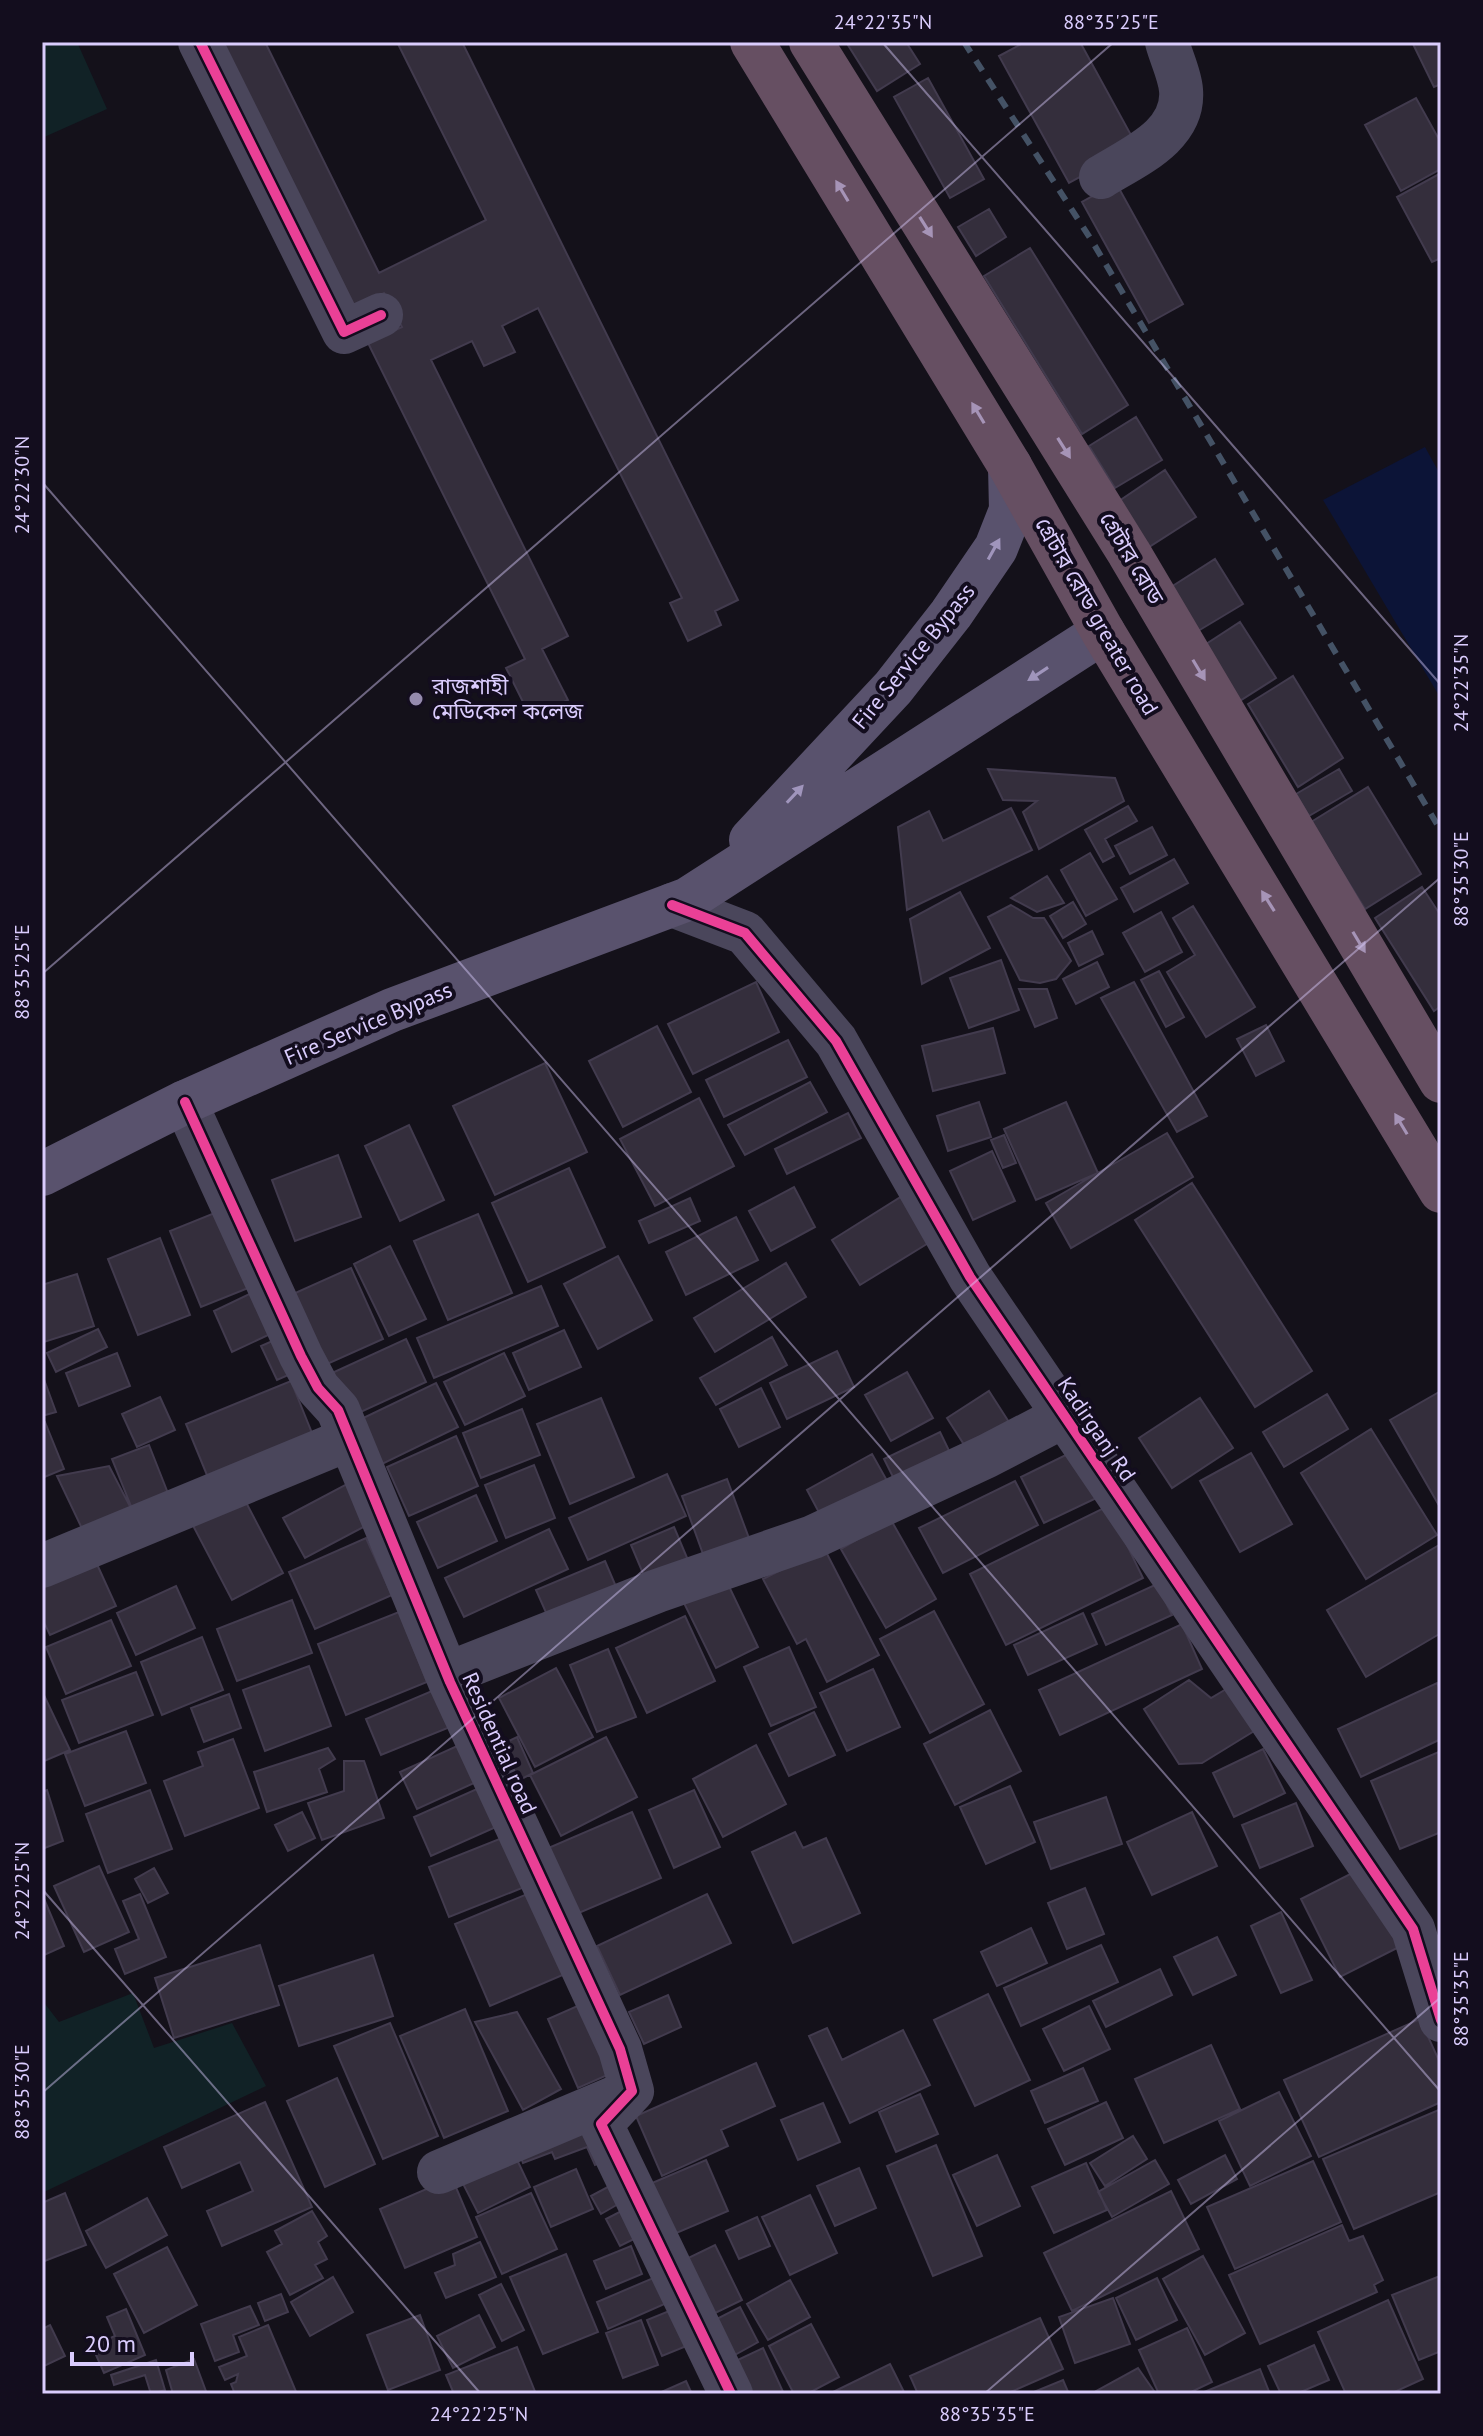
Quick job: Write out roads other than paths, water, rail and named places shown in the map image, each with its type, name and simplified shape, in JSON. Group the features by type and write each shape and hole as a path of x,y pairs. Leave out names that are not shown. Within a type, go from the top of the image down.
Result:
{"highway":[{"name":"গ্রেটার রোড greater road","path":"752,42 1010,466 1103,632 1286,929 1441,1191"},
{"name":"গ্রেটার রোড","path":"811,42 1129,553 1441,1081"}],"main road":[{"name":"Fire Service Bypass","path":"688,898 893,688 951,614 996,548 1011,510 1010,466"},
{"name":"Fire Service Bypass","path":"42,1174 185,1102 392,1010 688,898 1103,632"}],"street":[{"path":"200,42 344,332 381,315"},
{"path":"1101,177 1160,141 1175,119 1182,91 1167,42"},
{"name":"Kadirganj Rd","path":"688,898 745,933 836,1041 970,1277 1064,1416 1427,1922 1441,2020"},
{"name":"Residential road","path":"185,1102 301,1356 318,1388 338,1410 447,1674 620,2049 632,2091"},
{"path":"447,1674 657,1591 813,1537 987,1456 1064,1416"},
{"path":"42,1566 349,1439"},
{"path":"439,2172 632,2091"},
{"path":"632,2091 601,2124 731,2394"}],"water":[{"path":"1425,447 1441,476 1441,699 1323,500"}],"railway":[{"path":"964,42 1092,241 1441,831"}],"place":[{"name":"রাজশাহী মেডিকেল কলেজ","path":"416,699"}]}
